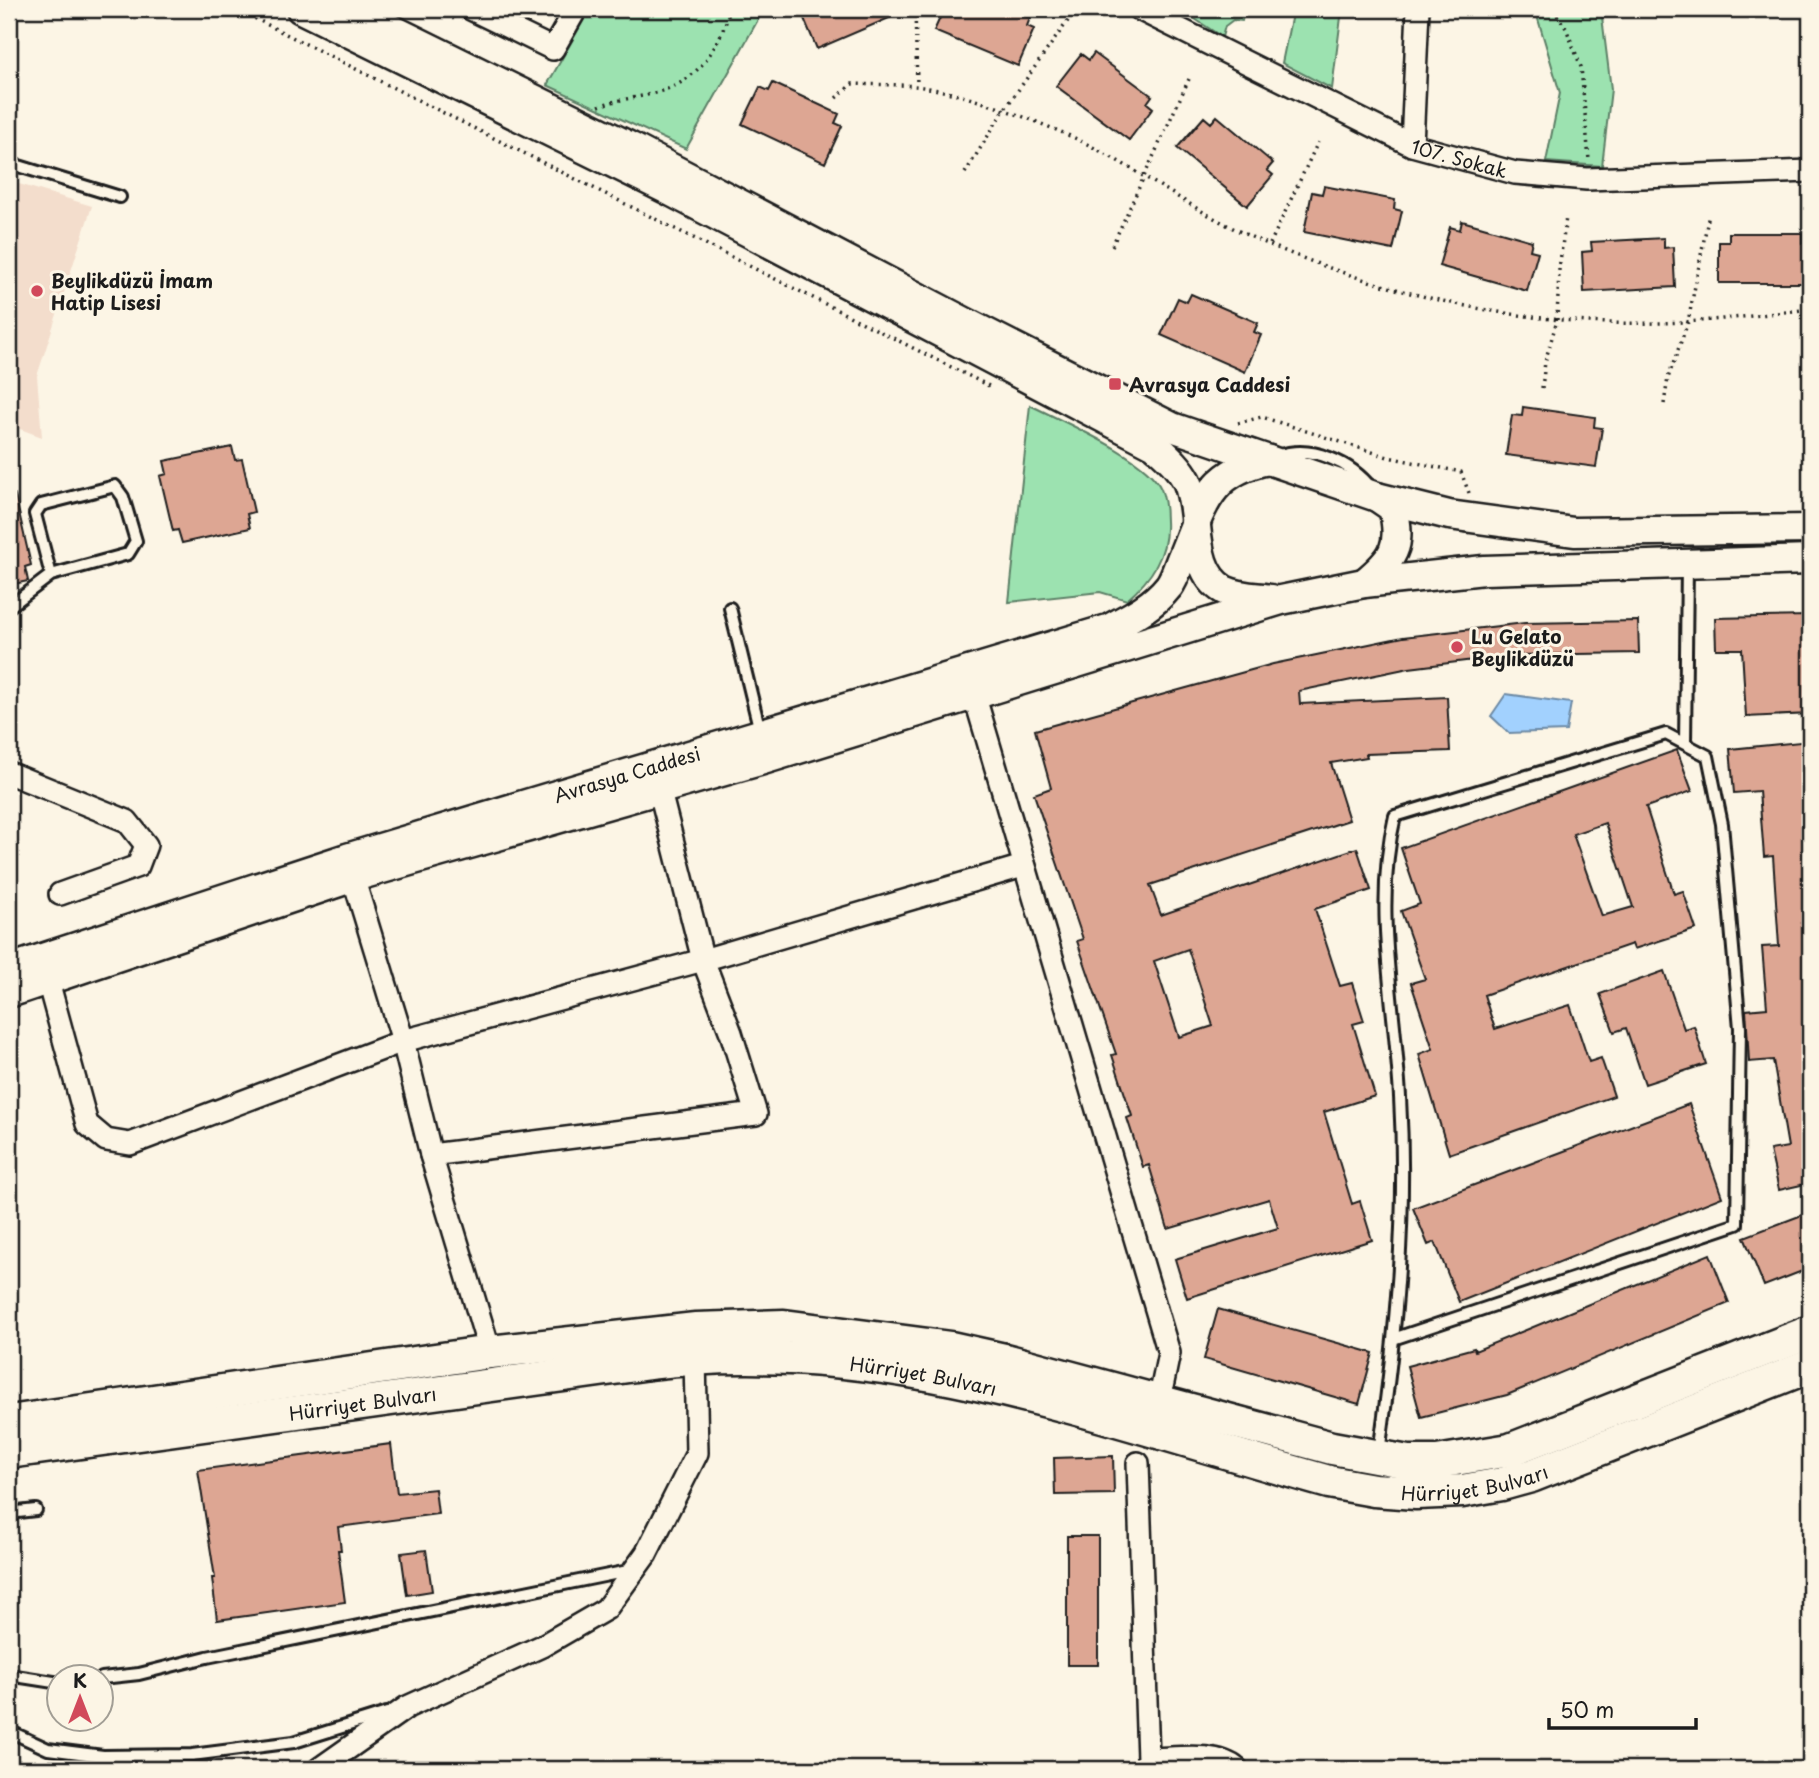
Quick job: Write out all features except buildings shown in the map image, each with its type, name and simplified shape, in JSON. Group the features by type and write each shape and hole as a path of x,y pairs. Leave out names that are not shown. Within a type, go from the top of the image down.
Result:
{"main road":[{"name":"Hürriyet Bulvarı","path":"9,1422 490,1352 696,1329 784,1326 951,1348 1378,1459 1437,1462 1510,1450 1810,1332"},
{"name":"Hürriyet Bulvarı","path":"9,1452 695,1357 759,1355 951,1376 1329,1482 1374,1490 1416,1493 1462,1491 1531,1476 1810,1366"}],"street":[{"path":"301,9 666,188 1155,445 1174,461 1188,483 1197,522 1202,563 1211,578 1224,590 1243,596 1281,600"},
{"path":"351,9 631,147 951,315 1172,427 1377,497 1449,516 1574,533 1810,529"},
{"path":"465,15 553,49 576,9"},
{"name":"107. Sokak","path":"1139,9 1412,145 1516,173 1587,179 1810,171"},
{"path":"1412,145 1418,9"},
{"path":"1197,522 1213,490 1228,474 1245,464 1269,460"},
{"path":"1364,583 1390,561 1396,545 1397,524 1393,508 1377,497"},
{"name":"Avrasya Caddesi","path":"9,969 43,970 761,735 1108,629 1148,608 1171,584 1197,522"},
{"path":"490,1352 431,1155 403,1041 351,868 763,760 1281,600 1364,583 1484,570 1810,560"},
{"path":"974,694 1169,1353 1159,1402"},
{"path":"9,773 127,821 146,845 138,866 60,894"},
{"path":"431,1155 755,1114 731,1033 703,960 659,788"},
{"path":"9,993 43,970 87,1124 106,1140 130,1144 403,1041 703,960 1023,866"},
{"path":"319,1769 407,1707 542,1646 606,1609 635,1569 697,1453 695,1357"},
{"path":"1138,1463 1147,1759 1208,1759 1230,1763 1237,1769"}],"lane":[{"path":"9,163 120,197"},
{"path":"9,607 51,575 128,554 136,541 123,497 115,486 41,505 35,514 51,575"},
{"path":"1685,744 1687,564"},
{"path":"730,608 761,735"},
{"path":"1378,1459 1396,1338 1400,1288 1400,1099 1386,923 1385,856 1395,816 1666,734 1708,756 1722,824 1740,1028 1737,1224 1396,1338"},
{"path":"9,1513 36,1510"},
{"path":"116,1676 139,1674 206,1657 635,1569"},
{"path":"9,1675 46,1681"},
{"path":"9,1731 48,1749 75,1753 103,1756 192,1755 294,1742 407,1707"}],"path":[{"path":"236,9 992,387"},
{"path":"434,9 465,15"},
{"path":"595,114 600,104 662,92 687,79 706,61 722,36 730,9"},
{"path":"915,9 917,86"},
{"path":"1553,9 1566,28 1581,67 1587,120 1587,179"},
{"path":"965,173 1004,110 1070,18"},
{"path":"1112,246 1189,79"},
{"path":"836,98 852,84 917,86 1004,110 1080,141 1228,225 1270,244 1400,292 1507,314 1558,320 1688,321 1810,309"},
{"path":"1270,244 1318,142"},
{"path":"1664,404 1668,377 1688,321 1709,214"},
{"path":"1542,388 1545,362 1558,320 1559,270 1566,217"},
{"path":"1237,423 1262,417 1388,457 1461,472 1471,496"}],"shaded area":[{"name":"Beylikdüzü İmam Hatip Lisesi","path":"9,181 92,206 37,376 42,437 9,425"}],"green space":[{"path":"590,9 764,9 686,149 547,85"},
{"path":"1180,9 1244,9 1242,21 1233,20 1225,26 1222,37"},
{"path":"1293,9 1342,9 1332,89 1282,63"},
{"path":"1535,9 1601,9 1611,89 1602,166 1546,162 1560,93"},
{"path":"1030,405 1122,453 1153,477 1161,489 1165,505 1166,533 1161,555 1144,584 1127,600 1100,592 1009,602"}],"water":[{"path":"1506,694 1571,703 1566,731 1509,733 1491,716"}],"place":[{"name":"Beylikdüzü İmam Hatip Lisesi","path":"37,291"},
{"name":"Avrasya Caddesi","path":"1115,384"},
{"name":"Lu Gelato Beylikdüzü","path":"1457,647"}]}
